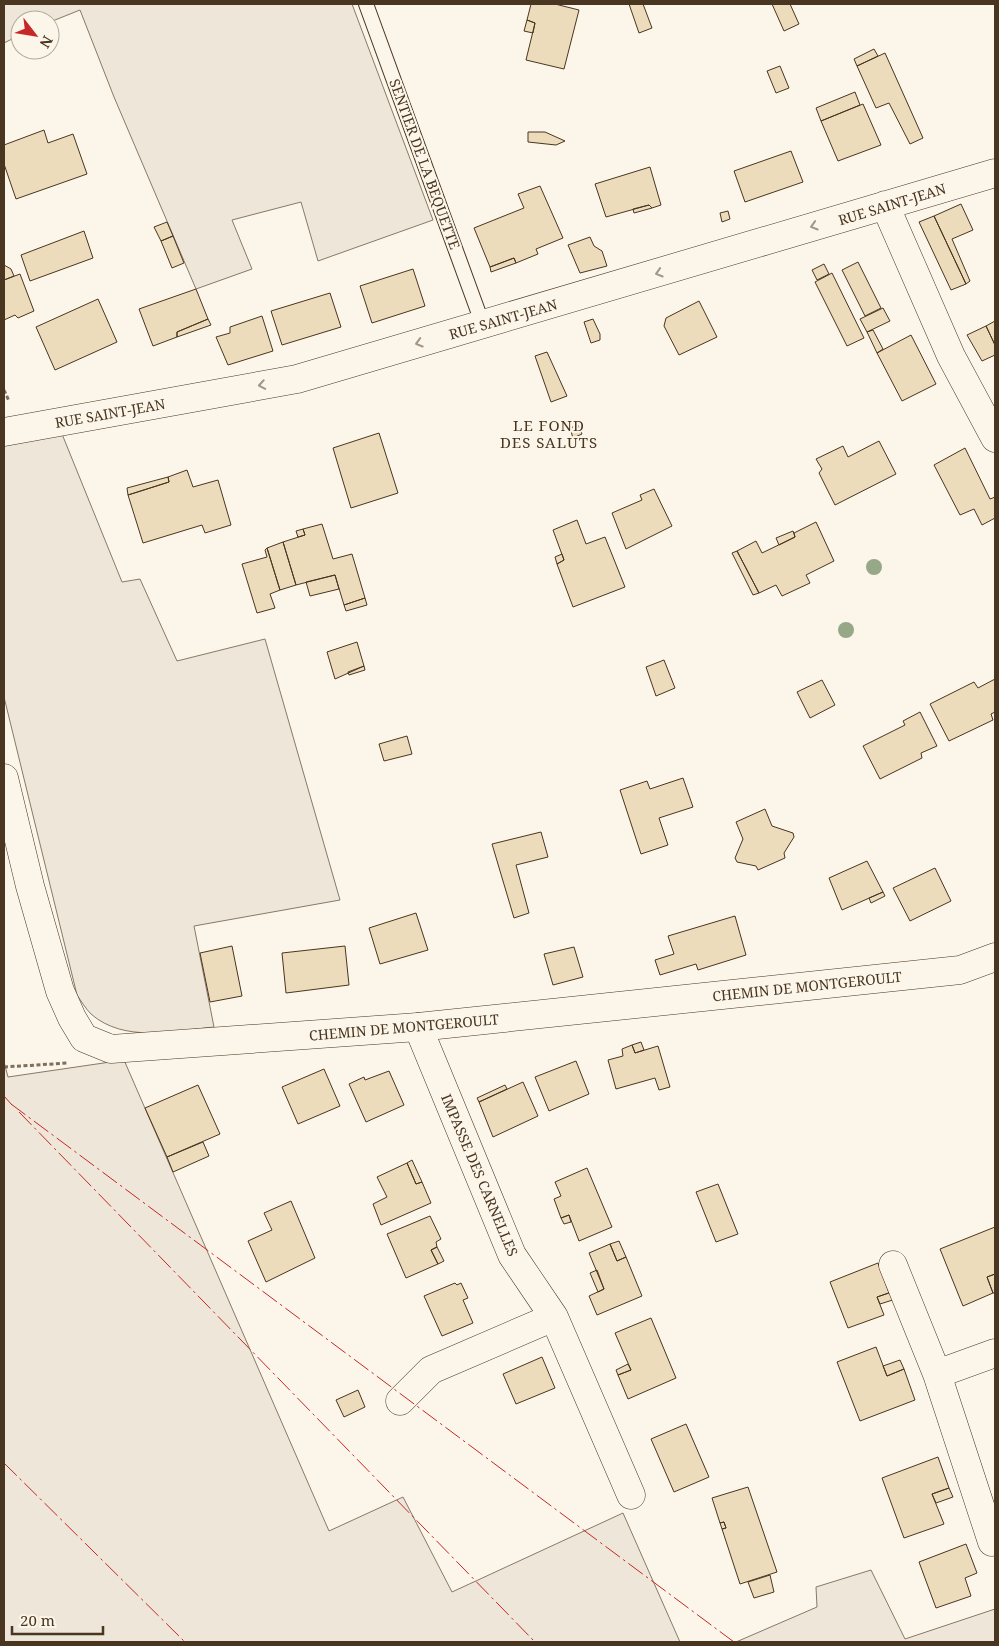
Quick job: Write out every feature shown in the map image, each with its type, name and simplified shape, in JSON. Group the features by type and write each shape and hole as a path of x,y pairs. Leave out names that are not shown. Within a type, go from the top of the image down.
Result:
{"street":[{"name":"RUE SAINT-JEAN","path":"4,432 297,379 995,173"},
{"path":"885,206 951,356 995,438"},
{"path":"4,778 30,886 60,991 72,1018 84,1038"},
{"name":"CHEMIN DE MONTGEROULT","path":"84,1038 111,1049 139,1049 418,1027 960,970 995,957"},
{"name":"IMPASSE DES CARNELLES","path":"418,1027 512,1255 554,1317 631,1495"},
{"path":"893,1265 937,1374 992,1542"},
{"path":"400,1401 432,1370 554,1317"},
{"path":"937,1374 995,1353"}],"lane":[{"name":"SENTIER DE LA BEQUETTE","path":"366,4 483,325"}],"path":[{"path":"4,1067 68,1063 84,1038"}],"shaded area":[{"path":"4,4 352,4 433,220 318,261 301,202 232,220 252,269 196,289 114,97 80,10 60,18 60,10 10,10 10,40 4,43"},
{"path":"62,434 122,582 140,579 177,661 265,639 340,900 194,926 214,1027 150,1033 119,1029 104,1023 91,1014 77,995 4,697 4,443"},
{"path":"124,1060 329,1531 403,1497 452,1592 623,1513 680,1642 4,1642 4,1062 8,1077"},
{"path":"871,1570 905,1639 995,1609 995,1642 736,1642 817,1607 816,1587"}],"building":[{"path":"531,4 555,4 579,10 564,69 526,60 535,23 527,20"},
{"path":"629,4 643,4 652,28 639,33"},
{"path":"772,4 790,4 799,24 784,31"},
{"path":"527,20 535,23 533,33 524,31"},
{"path":"874,49 878,56 857,66 854,59"},
{"path":"885,53 923,138 910,144 889,103 876,108 857,66"},
{"path":"780,66 789,88 776,93 767,71"},
{"path":"855,92 860,105 821,121 816,108"},
{"path":"863,104 881,145 838,161 821,121"},
{"path":"44,130 48,143 73,134 87,174 16,199 4,164 4,145"},
{"path":"528,132 545,132 565,141 556,145 528,142"},
{"path":"791,151 803,182 745,202 734,171"},
{"path":"650,167 661,205 652,208 649,205 606,217 595,184"},
{"path":"540,186 563,238 536,249 538,254 516,263 514,258 490,267 474,228 524,208 518,194"},
{"path":"961,204 973,230 952,239 970,281 966,284 934,216"},
{"path":"649,205 652,208 634,213 633,209"},
{"path":"728,211 730,219 722,222 720,213"},
{"path":"934,216 966,284 951,290 919,222"},
{"path":"167,222 173,236 161,241 154,227"},
{"path":"84,231 93,258 30,281 21,255"},
{"path":"173,236 184,263 172,268 161,241"},
{"path":"590,237 594,246 602,251 607,266 580,273 568,245"},
{"path":"514,258 516,263 491,272 490,267"},
{"path":"858,262 881,308 865,316 842,270"},
{"path":"824,264 829,274 817,280 812,270"},
{"path":"4,265 11,269 14,276 4,280"},
{"path":"413,269 425,306 372,323 360,286"},
{"path":"832,273 864,338 847,346 815,282"},
{"path":"20,274 34,311 18,318 15,315 4,320 4,280"},
{"path":"196,289 208,319 177,332 177,337 153,346 139,309"},
{"path":"330,293 341,327 282,345 271,311"},
{"path":"98,299 117,342 55,370 36,327"},
{"path":"699,301 717,337 679,355 664,326 666,318"},
{"path":"883,308 890,321 867,332 860,319"},
{"path":"262,316 273,351 228,365 216,337 230,333 230,327"},
{"path":"208,319 211,325 177,337 177,332"},
{"path":"593,319 600,334 600,340 591,343 584,322"},
{"path":"995,321 995,345 986,326"},
{"path":"986,326 995,345 995,355 982,361 967,335"},
{"path":"873,330 883,349 877,353 867,332"},
{"path":"911,335 936,384 902,401 877,353"},
{"path":"547,352 567,396 551,402 535,356"},
{"path":"578,425 582,434 573,438 570,428"},
{"path":"379,433 398,493 351,508 333,448"},
{"path":"879,441 896,474 835,505 819,473 822,469 816,459 843,446 848,457"},
{"path":"965,448 990,499 995,497 995,518 982,525 974,509 960,515 934,465"},
{"path":"187,470 193,487 218,480 231,525 205,533 202,525 143,543 128,495 169,482 168,477"},
{"path":"168,477 169,482 128,495 127,488"},
{"path":"654,489 672,526 626,549 612,513 642,500 640,495"},
{"path":"577,520 586,544 605,537 625,587 573,607 557,564 564,560 553,530"},
{"path":"816,522 834,561 806,575 810,583 782,596 776,585 759,593 737,551 756,541 762,553 795,537 794,533"},
{"path":"322,524 333,559 352,554 365,598 344,605 335,575 296,585 283,542 305,535 303,529"},
{"path":"303,529 305,535 298,537 296,531"},
{"path":"793,531 795,537 779,545 776,538"},
{"path":"283,542 296,585 280,590 267,548"},
{"path":"267,548 280,590 270,594 275,608 257,613 242,564 267,557 265,550"},
{"path":"737,551 759,593 753,595 732,553"},
{"path":"562,554 564,560 557,564 555,557"},
{"path":"335,575 339,589 310,596 306,582"},
{"path":"365,598 367,605 346,611 344,605"},
{"path":"357,642 364,666 335,679 327,652"},
{"path":"664,660 675,688 656,696 646,667"},
{"path":"364,666 365,670 349,675 348,672"},
{"path":"995,679 995,712 991,714 993,720 949,741 930,704 974,682 978,688"},
{"path":"822,680 835,705 810,718 797,692"},
{"path":"920,712 937,746 921,753 922,758 880,779 863,746 905,725 903,721"},
{"path":"407,736 412,754 384,761 379,744"},
{"path":"683,778 693,807 659,818 668,845 641,854 620,790 647,781 650,789"},
{"path":"765,809 772,826 793,833 794,837 784,853 785,858 758,870 756,866 737,862 735,858 743,839 736,822"},
{"path":"541,832 548,857 516,865 529,913 514,918 492,844"},
{"path":"867,861 883,892 842,910 829,878"},
{"path":"935,868 951,901 910,921 893,888"},
{"path":"883,892 885,896 871,903 869,898"},
{"path":"416,913 428,950 380,964 369,928"},
{"path":"735,916 746,955 698,970 696,964 660,975 655,960 674,954 668,936"},
{"path":"232,946 242,996 210,1002 200,953"},
{"path":"345,946 349,985 286,993 282,953"},
{"path":"574,947 583,977 553,985 544,954"},
{"path":"641,1042 644,1050 635,1053 632,1045"},
{"path":"632,1045 635,1053 658,1046 670,1087 659,1090 655,1078 616,1089 608,1060 623,1056 622,1049"},
{"path":"576,1061 589,1094 549,1111 535,1077"},
{"path":"324,1069 340,1106 298,1124 282,1087"},
{"path":"389,1071 404,1105 366,1122 349,1084 364,1077 365,1080"},
{"path":"523,1082 538,1116 493,1137 479,1102"},
{"path":"198,1085 220,1134 167,1157 145,1108"},
{"path":"505,1085 507,1089 479,1102 477,1098"},
{"path":"203,1142 209,1156 173,1172 167,1157"},
{"path":"412,1160 422,1182 416,1184 407,1163"},
{"path":"407,1163 416,1184 422,1182 431,1203 381,1225 373,1204 387,1197 377,1177"},
{"path":"587,1168 612,1227 579,1241 569,1215 561,1218 554,1199 561,1196 555,1182"},
{"path":"718,1184 738,1234 716,1242 696,1192"},
{"path":"291,1201 315,1258 266,1282 248,1241 272,1230 264,1213"},
{"path":"569,1215 571,1222 564,1224 561,1218"},
{"path":"430,1216 441,1239 436,1242 437,1247 431,1250 438,1264 406,1278 387,1234"},
{"path":"995,1227 995,1274 987,1277 993,1293 963,1306 940,1249"},
{"path":"619,1241 626,1257 617,1261 610,1244"},
{"path":"610,1244 617,1261 626,1257 642,1296 597,1315 589,1296 604,1289 589,1253"},
{"path":"437,1247 444,1261 438,1264 431,1250"},
{"path":"878,1263 889,1293 877,1297 884,1315 848,1328 830,1282"},
{"path":"597,1270 604,1289 598,1292 590,1273"},
{"path":"995,1274 995,1293 993,1293 987,1277"},
{"path":"455,1283 457,1285 461,1283 468,1298 463,1300 473,1323 442,1336 424,1296"},
{"path":"897,1290 899,1298 880,1304 877,1297"},
{"path":"651,1318 676,1378 628,1399 618,1375 631,1370 615,1333"},
{"path":"876,1347 887,1376 904,1369 915,1400 860,1421 837,1362"},
{"path":"542,1357 555,1388 516,1404 503,1374"},
{"path":"900,1360 904,1369 887,1376 883,1366"},
{"path":"628,1364 631,1370 618,1375 616,1370"},
{"path":"358,1390 365,1407 344,1417 336,1400"},
{"path":"686,1424 709,1477 674,1492 651,1439"},
{"path":"938,1457 949,1488 932,1494 944,1524 904,1538 882,1478"},
{"path":"748,1487 777,1572 740,1584 722,1529 726,1528 724,1522 720,1523 712,1498"},
{"path":"949,1488 953,1497 936,1503 932,1494"},
{"path":"724,1522 726,1528 722,1529 720,1523"},
{"path":"966,1544 977,1573 965,1578 971,1596 936,1608 919,1562"},
{"path":"770,1575 774,1592 754,1598 748,1582"}],"power":[{"path":"4,1096 12,1105"},
{"path":"11,1104 734,1642"},
{"path":"19,1112 535,1642"},
{"path":"4,1463 185,1642"}],"district":[{"name":"LE FOND DES SALUTS","path":"549,434"}]}
